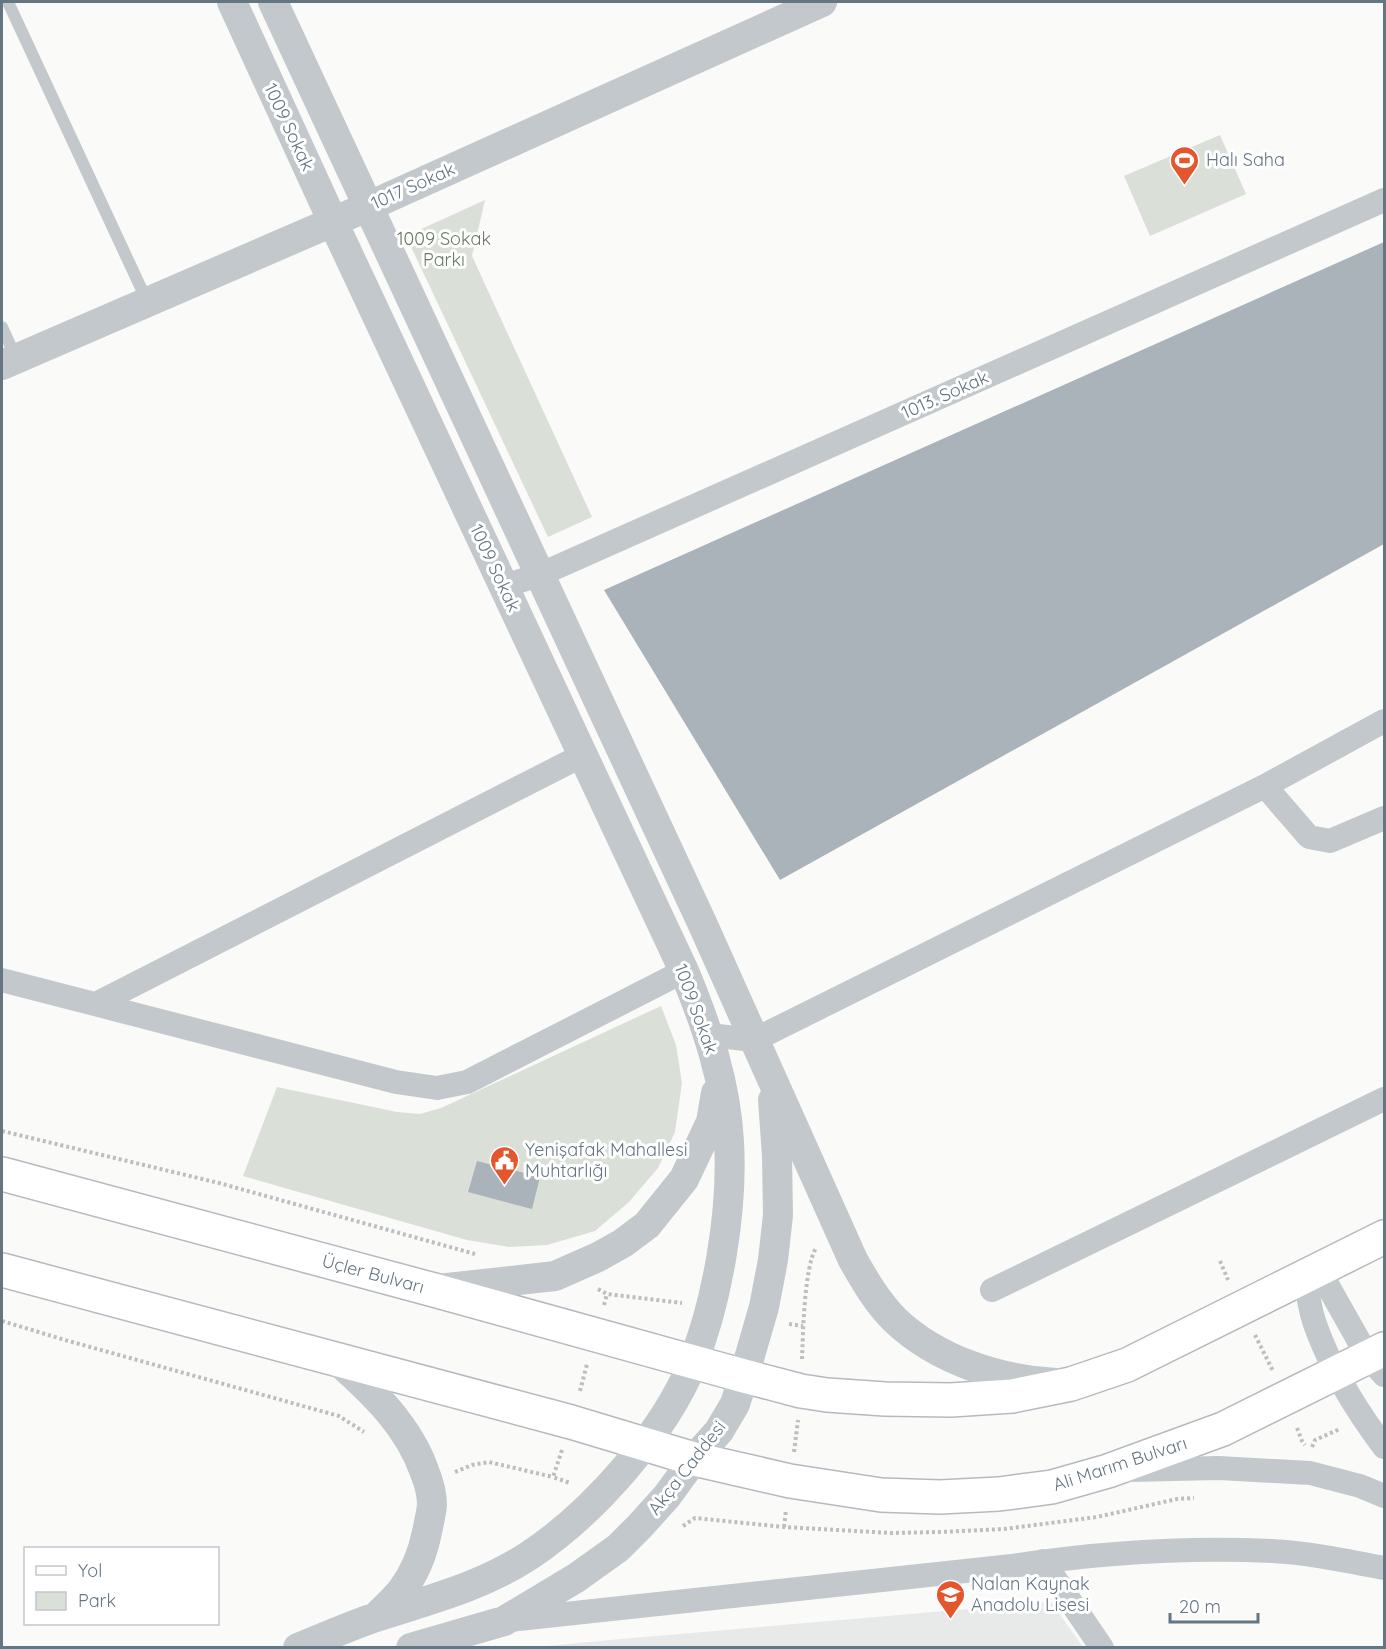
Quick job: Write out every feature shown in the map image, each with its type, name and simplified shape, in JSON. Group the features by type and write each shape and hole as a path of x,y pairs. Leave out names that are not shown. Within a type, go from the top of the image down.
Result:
{"main road":[{"name":"Üçler Bulvarı","path":"2,1174 744,1376"},
{"path":"744,1376 819,1394 885,1400 951,1400 1012,1396 1071,1384 1126,1365 1384,1237"},
{"path":"2,1270 571,1422 694,1459"},
{"name":"Ali Marım Bulvarı","path":"694,1459 828,1487 881,1495 940,1497 999,1494 1052,1487 1108,1471 1223,1429 1336,1373 1379,1360"}],"street":[{"name":"1009 Sokak","path":"232,2 684,971 709,1035 726,1111 729,1143 729,1192 724,1235 714,1289 693,1361 677,1395 643,1445 623,1469 577,1517 530,1555 499,1573 462,1590 376,1617 298,1647"},
{"name":"1009 Sokak","path":"273,2 703,925 853,1260 873,1293 896,1320 926,1342 956,1359 996,1374 1029,1382 1071,1384"},
{"name":"1017 Sokak","path":"9,362 367,207 822,2"},
{"name":"1013. Sokak","path":"504,586 539,574 1384,200"},
{"path":"709,1035 754,1040 1265,786 1384,721"},
{"path":"96,1004 583,755"},
{"path":"1265,786 1309,837 1330,841 1384,818"},
{"path":"2,980 396,1082 437,1089 467,1082 684,971"},
{"path":"434,1290 555,1276 598,1257 623,1243 647,1225 684,1179 700,1150 711,1122 716,1100 717,1066"},
{"name":"Akça Caddesi","path":"411,1647 504,1621 561,1588 618,1548 668,1496 694,1459 719,1431 735,1404 744,1376 764,1307 772,1260 778,1215 772,1079"},
{"path":"992,1290 1384,1099"},
{"path":"1312,1274 1379,1360"},
{"path":"1312,1274 1315,1326 1347,1396 1384,1447"},
{"path":"337,1360 368,1388 411,1439 429,1484 432,1503 424,1544 415,1568 402,1590 376,1617"},
{"path":"1108,1471 1219,1468 1310,1473 1360,1486 1384,1496"},
{"path":"504,1621 1043,1561 1195,1550 1273,1551 1329,1557 1384,1568"},
{"path":"1043,1561 1101,1647"}],"lane":[{"path":"8,2 148,302"},
{"path":"2,327 9,362"}],"path":[{"path":"2,1131 219,1183 476,1254"},
{"path":"1220,1261 1286,1398 1302,1441 1310,1450"},
{"path":"2,1321 339,1416 357,1426 371,1438"},
{"path":"429,1484 472,1465 489,1462 553,1477"}],"shaded area":[{"name":"Nalan Kaynak Anadolu Lisesi","path":"1051,1602 1083,1647 536,1647 621,1639"}],"green space":[{"name":"Halı Saha","path":"1220,135 1246,194 1150,236 1124,176"},
{"name":"1009 Sokak Parkı","path":"485,200 472,256 592,517 548,537 406,236"},
{"path":"661,1006 676,1045 682,1083 675,1132 658,1168 629,1202 595,1231 547,1245 509,1247 467,1240 243,1176 277,1087 397,1112 420,1114 441,1108"}],"building":[{"path":"1384,242 1384,544 780,880 604,590"},
{"name":"Yenişafak Mahallesi Muhtarlığı","path":"477,1161 540,1177 532,1209 468,1192"}],"place":[{"name":"Halı Saha","path":"1185,186"},
{"name":"Yenişafak Mahallesi Muhtarlığı","path":"504,1186"},
{"name":"Nalan Kaynak Anadolu Lisesi","path":"950,1620"}]}
